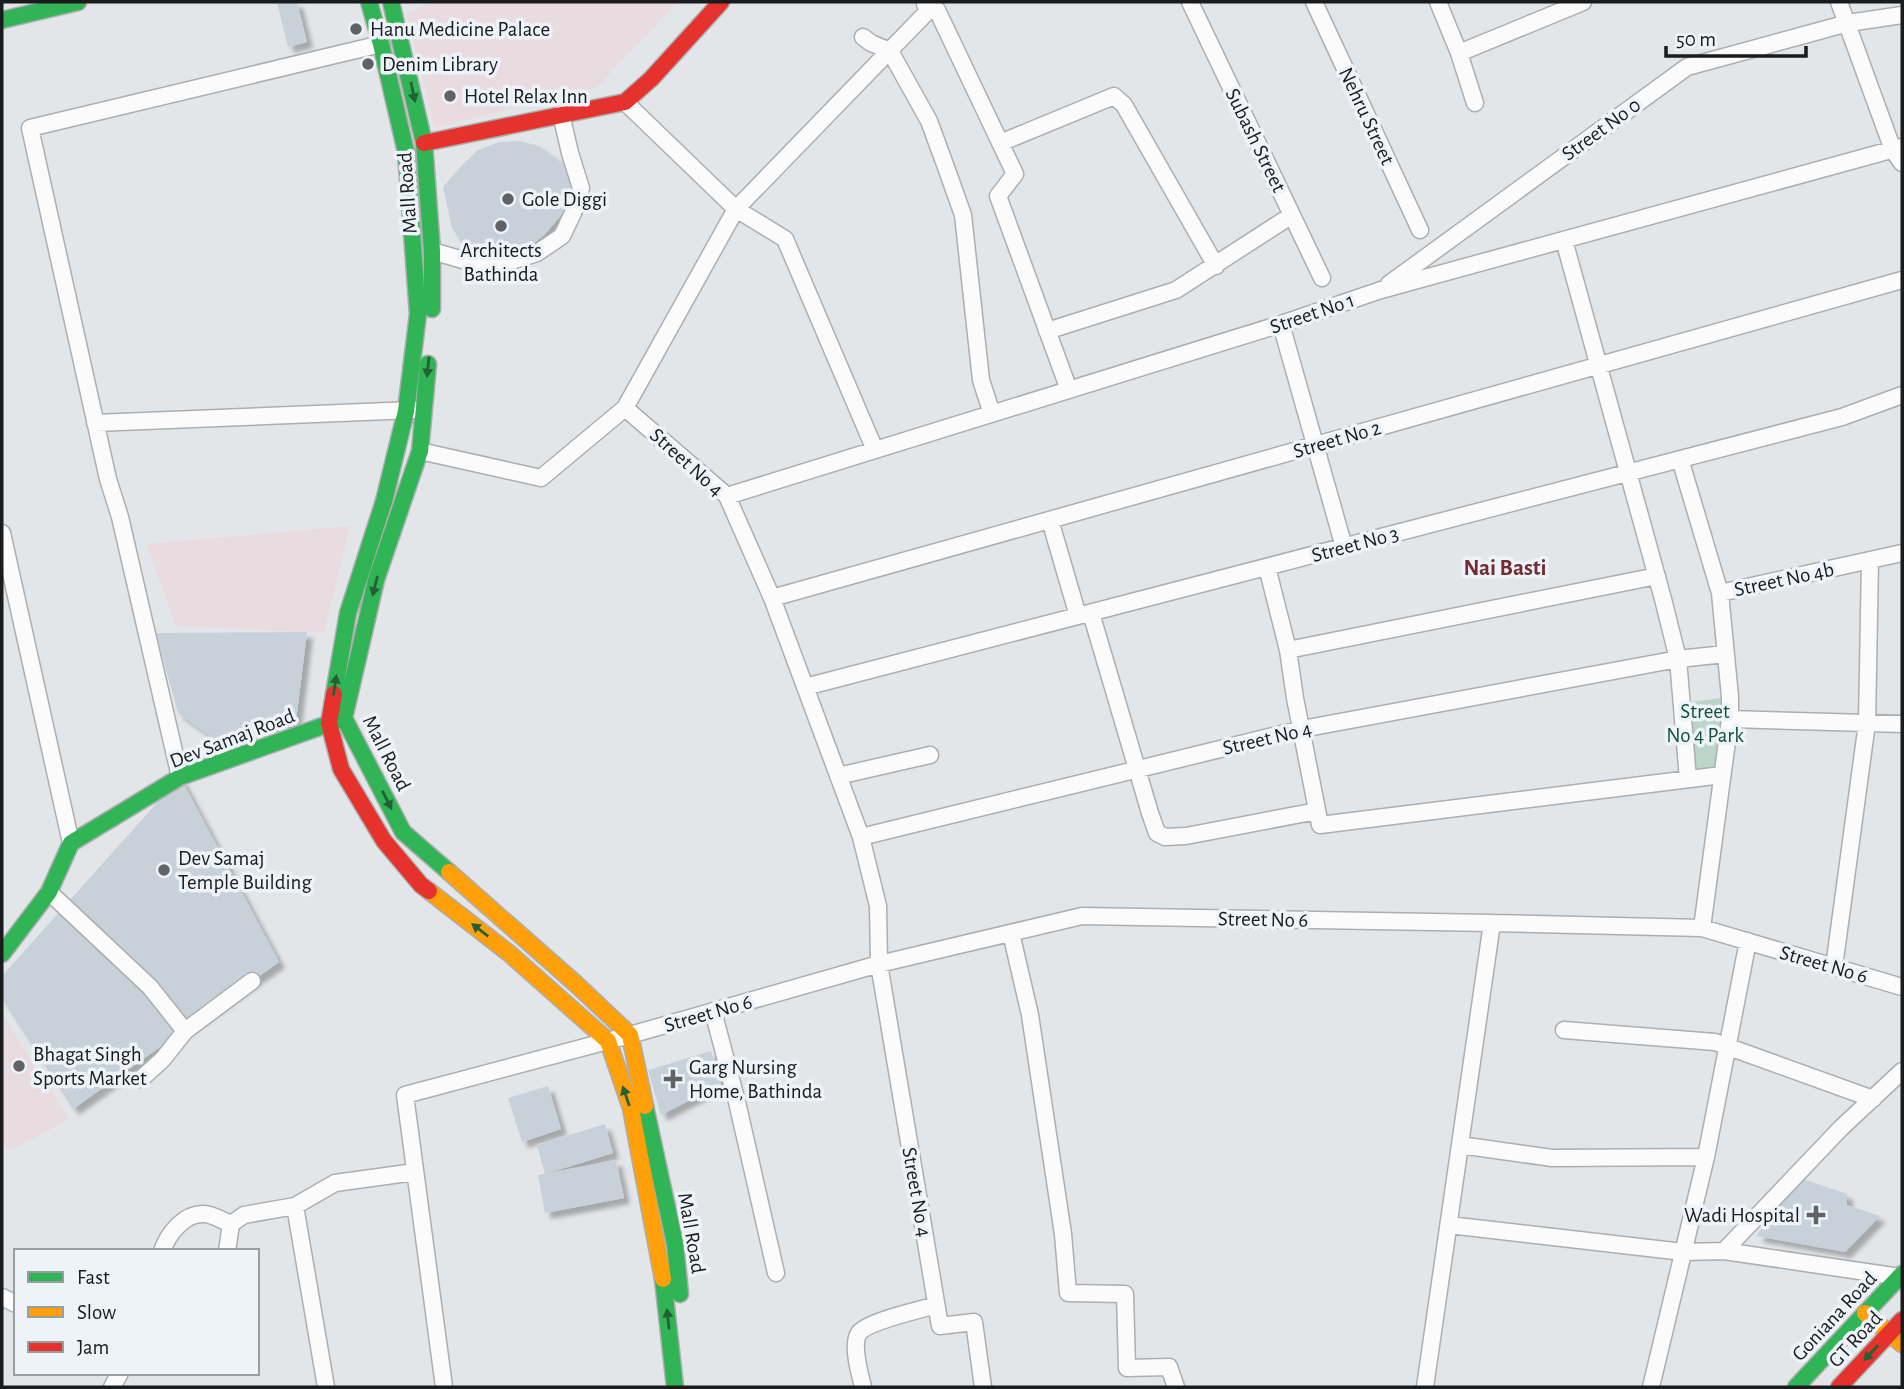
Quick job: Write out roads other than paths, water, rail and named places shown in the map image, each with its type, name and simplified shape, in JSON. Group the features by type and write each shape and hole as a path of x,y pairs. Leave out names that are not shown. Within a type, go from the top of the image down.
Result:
{"main road":[{"path":"2,20 78,2"},
{"path":"369,2 406,152 418,314 415,410 348,613 337,721 341,769 384,841 421,885 510,954 608,1041 631,1108 663,1276 675,1387"},
{"name":"Mall Road","path":"391,2 424,144 432,251 432,325 415,410 420,451 376,580 337,721 403,832 630,1035 675,1244 690,1376"},
{"path":"424,144 625,102 650,79 721,2"},
{"name":"Dev Samaj Road","path":"71,843 180,778 337,721"},
{"path":"2,954 49,892 71,843"},
{"name":"Goniana Road","path":"1796,1387 1901,1275"},
{"path":"1865,1313 1902,1344"},
{"name":"GT Road","path":"1839,1387 1902,1320"}],"street":[{"name":"Subash Street","path":"1190,2 1322,278"},
{"name":"Nehru Street","path":"1314,2 1420,230"},
{"path":"1438,2 1459,53 1475,103"},
{"path":"1459,53 1583,2"},
{"path":"1839,2 1899,153"},
{"path":"420,451 541,478 625,408 736,209 890,51 926,7 937,10 1015,174 998,196 1069,390"},
{"name":"Street No 0","path":"1381,290 1687,67 1848,23 1902,15"},
{"path":"863,37 870,43 890,51 929,121 963,215 981,380 992,414"},
{"path":"180,778 123,530 95,423 30,128 381,44"},
{"path":"1000,143 1114,96 1124,105 1216,266"},
{"path":"625,102 736,209 785,239 876,450"},
{"path":"432,251 470,262 505,263 537,253 562,236 573,213 580,188 561,114"},
{"name":"Street No 1","path":"727,496 1281,324 1381,290 1899,153"},
{"path":"1047,331 1176,290 1292,215"},
{"path":"1564,240 1678,659 1688,779"},
{"name":"Street No 2","path":"772,598 1902,280"},
{"path":"1281,324 1344,547"},
{"name":"Street No 3","path":"805,687 1842,417 1902,395"},
{"name":"Street No 4","path":"625,408 727,496 772,598 861,837 878,906 878,964 936,1305"},
{"path":"95,423 415,410"},
{"name":"Street No 4b","path":"1680,459 1720,593 1902,553"},
{"path":"1050,520 1139,769 1157,832 1165,836 1186,836 1317,811"},
{"path":"2,533 71,843"},
{"path":"1834,967 1867,723 1870,560"},
{"path":"1267,567 1288,650 1320,825 1722,775"},
{"path":"1288,650 1657,576"},
{"path":"1702,928 1730,719 1720,593"},
{"name":"Street No 4","path":"861,837 1302,729 1678,659 1725,654"},
{"path":"1730,719 1902,724"},
{"path":"838,776 930,755"},
{"path":"49,892 150,987 185,1031"},
{"name":"Street No 6","path":"415,1172 405,1095 630,1035 878,964 1082,916 1702,928 1902,986"},
{"path":"1425,1387 1492,923"},
{"path":"1011,933 1030,1015 1063,1234 1068,1293 1125,1294 1127,1368 1169,1367 1176,1387"},
{"path":"1651,1387 1706,1157 1748,942"},
{"path":"141,1079 163,1059 185,1031 252,981"},
{"path":"713,1011 776,1273"},
{"path":"1564,1030 1715,1042 1873,1098"},
{"path":"1724,1251 1841,1128 1902,1072"},
{"path":"1460,1144 1552,1157 1706,1157"},
{"path":"227,1249 231,1224 244,1215 295,1206 335,1183 415,1172 444,1387"},
{"path":"295,1206 326,1387"},
{"path":"163,1249 180,1223 191,1216 204,1214 231,1224"},
{"path":"1449,1225 1684,1252 1724,1251 1901,1275"},
{"path":"863,1387 857,1365 856,1341 859,1333 872,1324 936,1305 940,1325 974,1322 983,1387"}],"place":[{"name":"Hanu Medicine Palace","path":"356,29"},
{"name":"Denim Library","path":"368,64"},
{"name":"Hotel Relax Inn","path":"450,96"},
{"name":"Gole Diggi","path":"508,199"},
{"name":"Architects Bathinda","path":"501,226"},
{"name":"Dev Samaj Temple Building","path":"164,870"},
{"name":"Bhagat Singh Sports Market","path":"19,1066"},
{"name":"Garg Nursing Home, Bathinda","path":"673,1079"},
{"name":"Wadi Hospital","path":"1816,1215"}],"district":[{"name":"Nai Basti","path":"1505,567"}],"park label":[{"name":"Street No 4 Park","path":"1705,723"}]}
